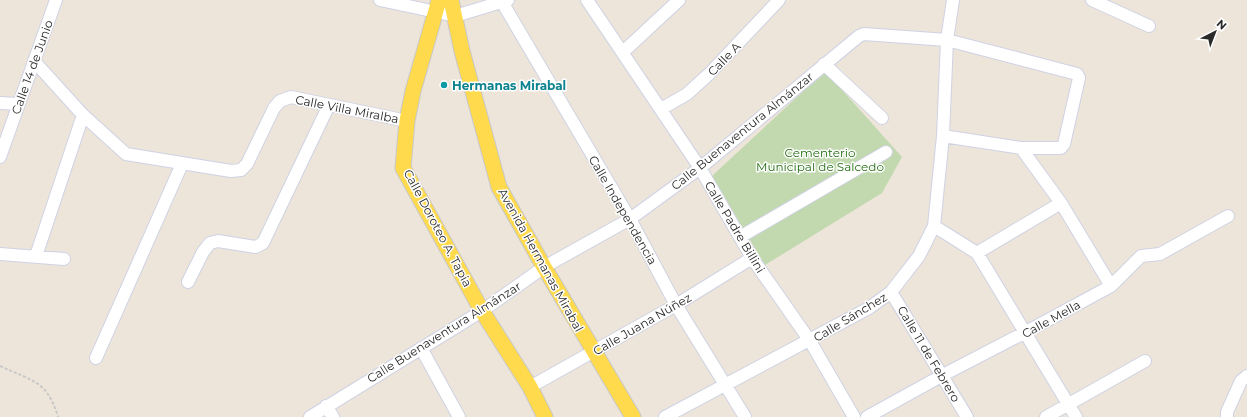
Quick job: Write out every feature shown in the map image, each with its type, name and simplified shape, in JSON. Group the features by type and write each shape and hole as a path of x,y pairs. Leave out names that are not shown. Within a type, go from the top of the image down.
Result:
{"main road":[{"name":"Avenida Hermanas Mirabal","path":"452,0 462,51 499,187 544,267 633,417"},
{"name":"Calle Doroteo A. Tapia","path":"438,6 413,91 407,121 403,168 482,311 530,387 545,417"}],"street":[{"name":"Calle 14 de Junio","path":"0,157 56,0"},
{"path":"380,0 438,6 455,16 505,1"},
{"name":"Calle Padre Billini","path":"587,0 662,109 700,168 752,258 810,341 854,417"},
{"path":"623,52 679,0"},
{"name":"Calle A","path":"662,109 687,94 709,74 779,0"},
{"name":"Calle Sánchez","path":"665,417 810,341 869,308 891,292 918,256 934,226 944,136 947,40 953,0"},
{"path":"1092,0 1149,26"},
{"name":"Calle Independencia","path":"505,1 630,219 676,304 745,417"},
{"name":"Calle Buenaventura Almánzar","path":"310,417 482,311 544,267 630,219 700,168 854,39 864,34 947,40 1079,75 1064,144 1061,148 1058,150 1021,148"},
{"name":"Calle Villa Miralba","path":"34,61 83,115 126,154 231,172 241,170 247,164 274,108 280,101 291,97 407,121"},
{"path":"824,64 882,118"},
{"path":"0,103 19,104"},
{"path":"188,282 203,252 210,243 218,241 256,247 263,243 329,105"},
{"path":"36,256 83,115"},
{"path":"944,136 1021,148 1061,203 1111,286"},
{"path":"740,237 886,152"},
{"path":"96,358 182,164"},
{"path":"977,253 1061,203"},
{"name":"Calle Mella","path":"867,417 1111,286 1141,256 1160,254 1228,216"},
{"path":"934,226 977,253 1024,334 1076,417"},
{"path":"0,254 36,256 64,260"},
{"name":"Calle Juana Núñez","path":"530,387 594,352 752,258"},
{"name":"Calle 11 de Febrero","path":"891,292 943,375 967,417"},
{"path":"421,348 459,417"},
{"path":"1046,417 1145,361"},
{"path":"1227,417 1227,412 1241,381 1247,376"},
{"path":"326,406 333,417"}],"path":[{"path":"0,366 34,380 43,387 50,396 58,417"}],"green space":[{"name":"Cementerio Municipal de Salcedo","path":"825,71 902,157 882,193 765,265 712,176"}],"place":[{"name":"Hermanas Mirabal","path":"444,85"}]}
